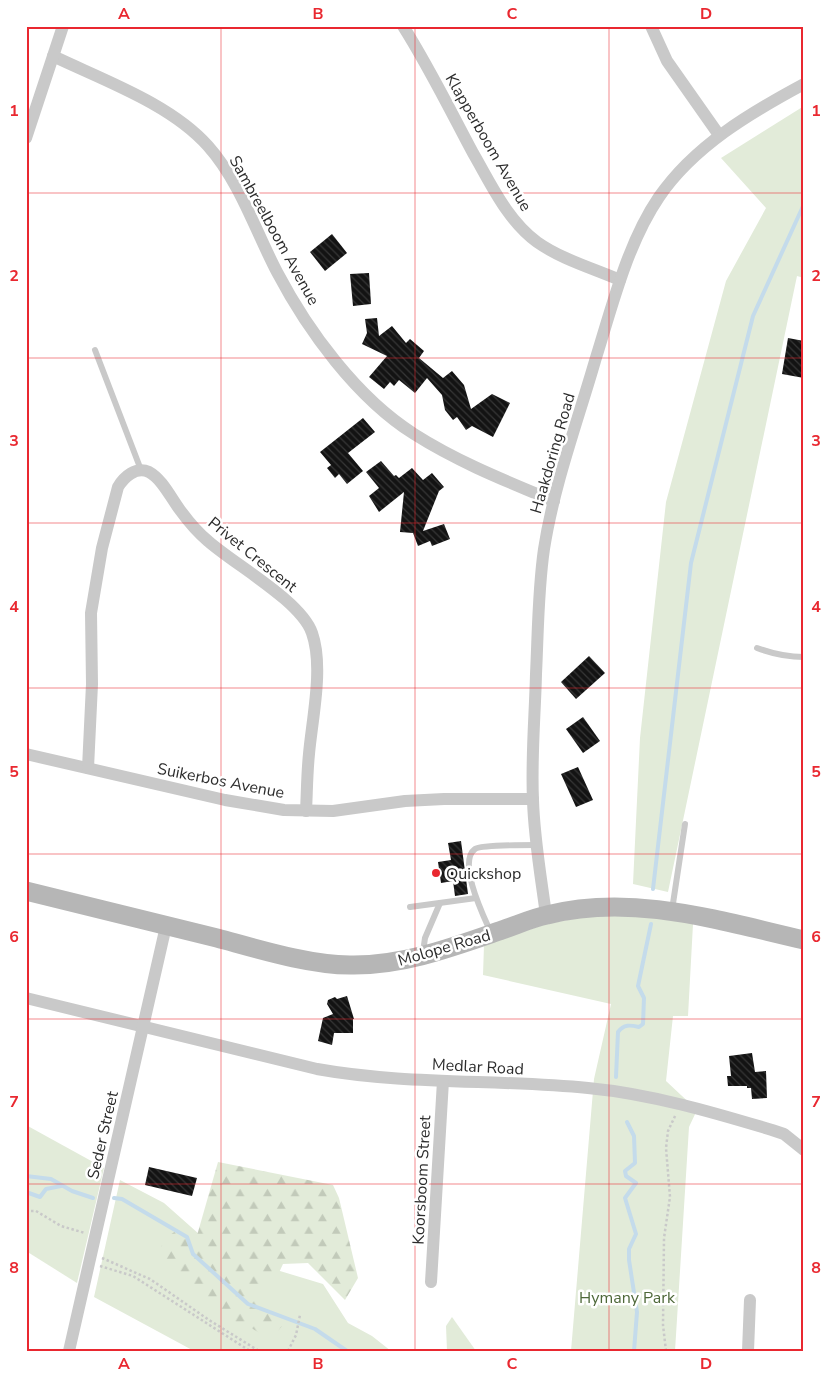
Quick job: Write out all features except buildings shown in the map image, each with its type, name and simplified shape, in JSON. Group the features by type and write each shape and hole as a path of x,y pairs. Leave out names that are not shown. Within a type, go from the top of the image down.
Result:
{"street":[{"path":"26,138 63,26"},
{"name":"Klapperboom Avenue","path":"403,26 492,186 508,212 521,228 537,242 556,253 620,280"},
{"path":"651,26 667,61 719,135"},
{"name":"Sambreelboom Avenue","path":"53,56 155,105 175,117 208,146 222,164 235,186 277,272 306,320 324,347 348,376 382,408 412,433 438,448 472,466 554,501"},
{"name":"Haakdoring Road","path":"546,915 533,800 533,754 540,587 544,549 554,501 620,280 646,219 660,196 684,166 719,135 804,84"},
{"path":"88,768 92,684 90,628 94,590 102,548 118,487 128,474 141,470"},
{"name":"Privet Crescent","path":"141,470 148,472 156,478 180,511 207,540 289,604 304,619 311,631 316,651 317,678 308,758 306,811"},
{"name":"Suikerbos Avenue","path":"26,754 261,807 306,811 351,809 434,800 533,800"},
{"name":"Molope Road","path":"26,891 252,947 329,964 393,963 423,956 546,915 584,908 611,906 671,911 804,940"},
{"name":"Seder Street","path":"69,1351 166,926"},
{"name":"Medlar Road","path":"26,998 317,1069 361,1076 588,1088 681,1104 778,1132 804,1150"},
{"name":"Koorsboom Street","path":"431,1282 443,1081"},
{"path":"748,1351 750,1300"}],"lane":[{"path":"95,350 141,470"},
{"path":"757,648 775,654 804,657"},
{"path":"671,911 685,824"},
{"path":"491,934 471,881 469,859 471,854 480,847 537,845"},
{"path":"410,907 476,898"},
{"path":"423,956 425,938 440,903"}],"path":[{"path":"666,1351 664,1325 664,1238 670,1197 666,1148 668,1132 681,1104"},
{"path":"26,1211 36,1210 61,1226 88,1234"},
{"path":"90,1259 133,1276 250,1351"},
{"path":"90,1259 102,1259 150,1279 209,1320 260,1351"},
{"path":"288,1351 296,1335 300,1315"}],"green space":[{"path":"804,106 804,278 797,276 668,892 633,884 640,738 666,502 726,281 766,208 721,158"},
{"name":"Hymany Park","path":"605,913 657,915 693,924 688,1016 673,1016 666,1081 697,1110 689,1127 675,1351 571,1351 594,1079 611,1004 483,975 484,945 546,924"},
{"path":"26,1125 104,1168 77,1283 26,1251"},
{"path":"218,1162 333,1185 339,1198 358,1278 345,1300 308,1263 283,1264 276,1279 259,1296 274,1306 283,1325 276,1333 267,1338 250,1327 235,1323 207,1306 171,1272 158,1254 162,1245 169,1243 170,1235 180,1228 196,1239"},
{"path":"120,1180 164,1203 199,1234 280,1271 323,1284 348,1323 372,1336 391,1351 194,1351 94,1297"},
{"path":"452,1317 476,1351 447,1351 446,1326"}],"waterway":[{"path":"653,889 691,563 753,316 804,204"},
{"path":"616,1077 618,1032 625,1026 639,1027 643,1024 644,998 638,986 651,924"},
{"path":"627,1122 634,1136 635,1163 625,1171 626,1176 636,1183 625,1198 636,1234 629,1249 637,1312 634,1351"},
{"path":"26,1176 51,1179 72,1191 93,1198"},
{"path":"26,1192 40,1197 46,1189 61,1186"},
{"path":"114,1198 122,1199 187,1237 193,1254 248,1304 315,1329 347,1351"}],"place":[{"name":"Quickshop","path":"436,873"}]}
